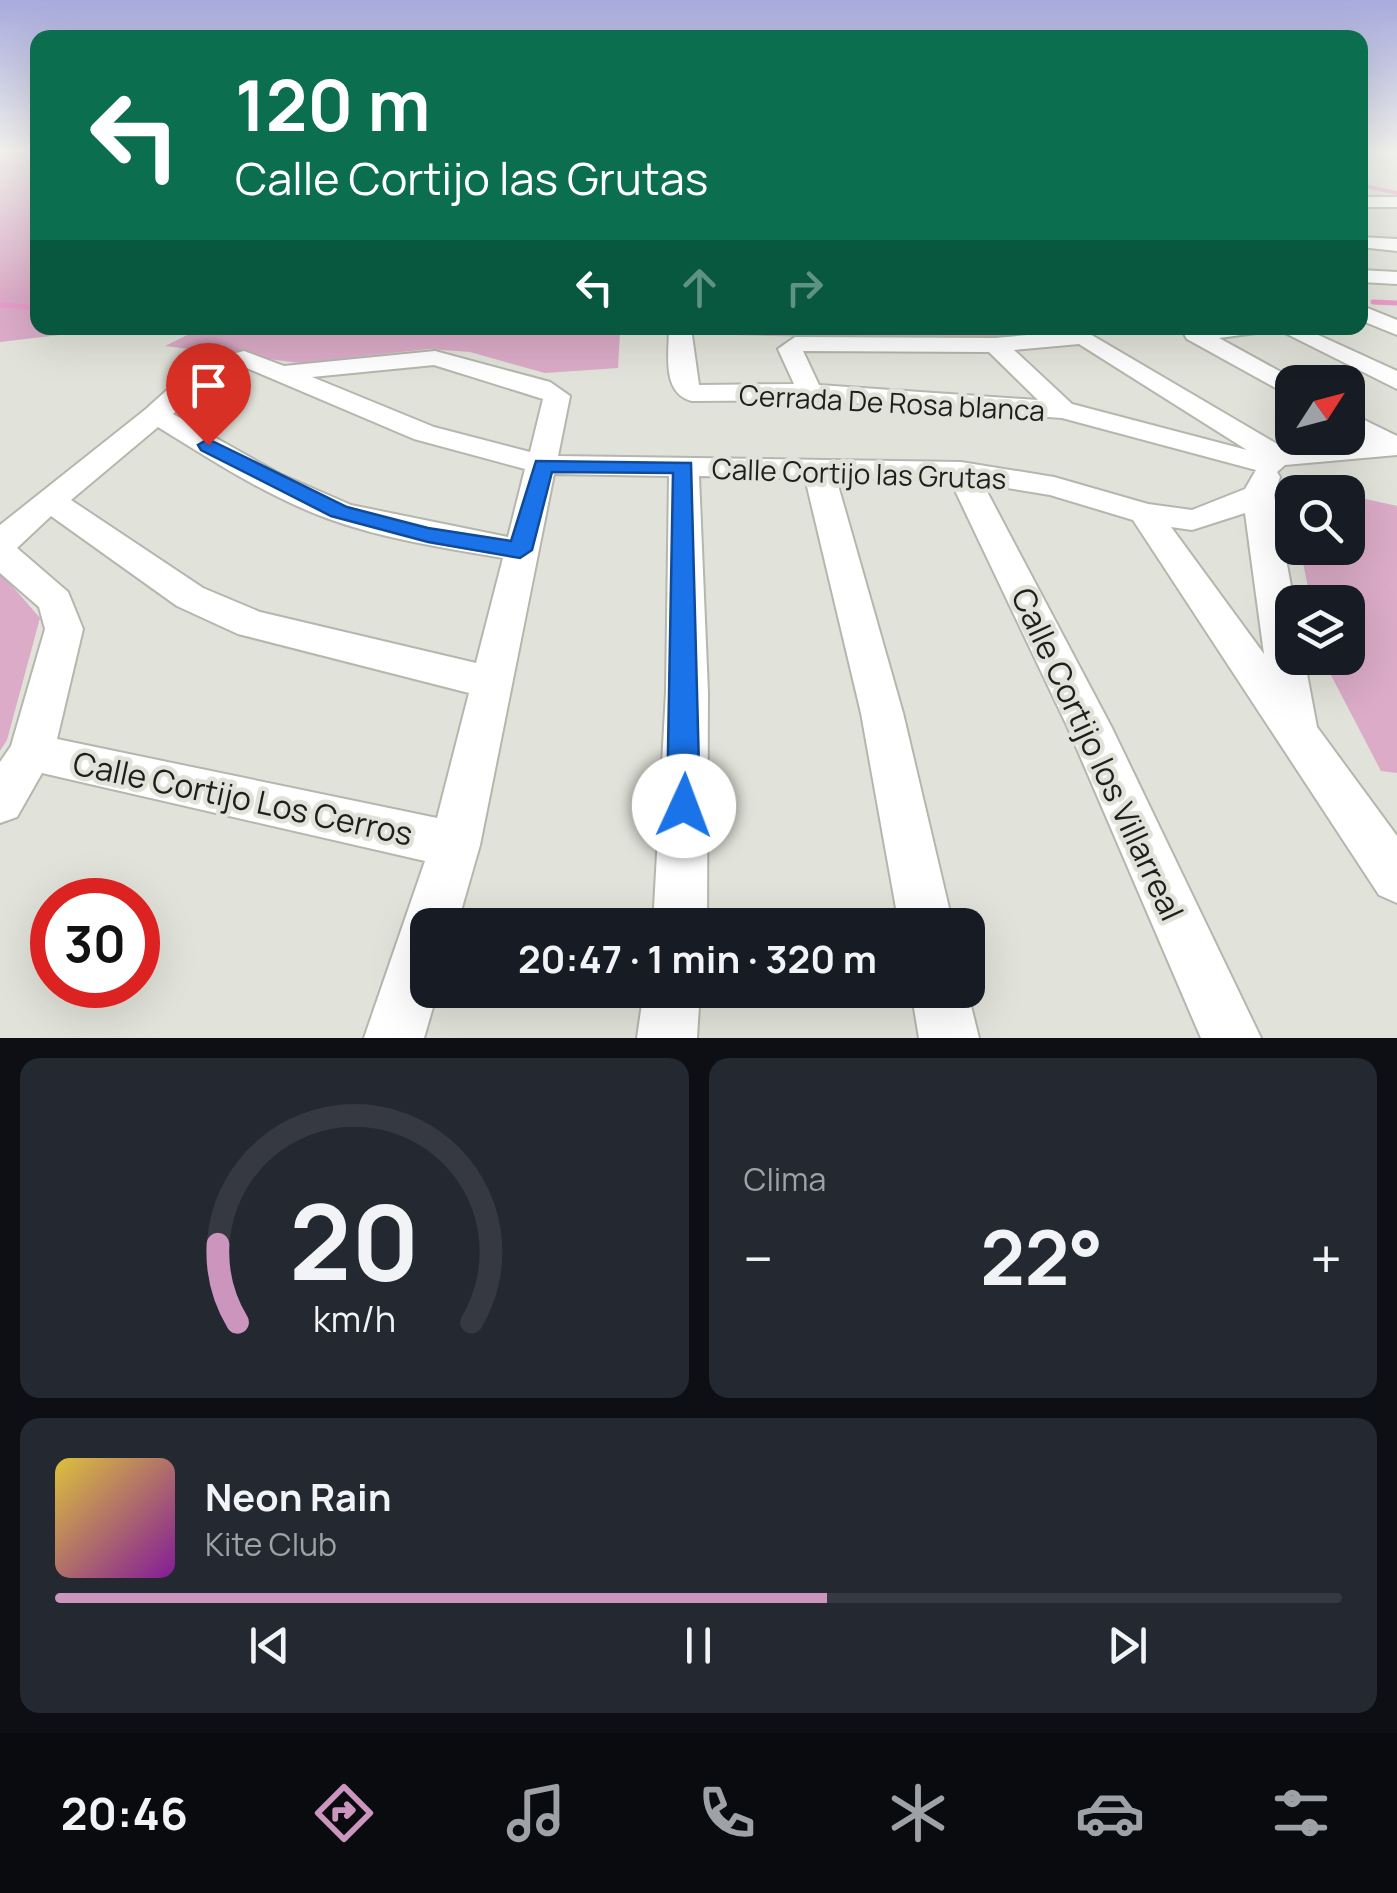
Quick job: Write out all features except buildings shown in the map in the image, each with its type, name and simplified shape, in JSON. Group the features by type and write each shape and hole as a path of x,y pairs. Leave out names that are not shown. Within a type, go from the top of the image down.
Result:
{"street":[{"path":"1368,202 1397,202"},
{"path":"1368,243 1397,245"},
{"path":"1368,276 1397,278"},
{"path":"1368,303 1397,316"},
{"path":"1368,315 1397,328"},
{"name":"Cerrada De Rosa blanca","path":"681,335 687,391 810,392 1063,410 1269,473"},
{"path":"1197,335 1275,379"},
{"path":"1301,335 1397,381"},
{"path":"810,392 790,349 795,344 995,345 1092,340 1269,473 1296,732"},
{"path":"995,345 1063,410"},
{"path":"284,372 435,358 552,391 557,403 455,845 435,908"},
{"name":"Calle Cortijo las Grutas","path":"156,414 206,368 230,359 256,360 424,433 544,465 961,472 1054,486 1145,513 1207,518 1269,473"},
{"path":"0,802 31,752 64,629 62,611 53,595 0,549 6,537 156,414 234,460 339,512 428,535 520,550"},
{"path":"1365,430 1396,447"},
{"path":"1269,473 1396,447"},
{"path":"681,908 687,692 684,467"},
{"path":"818,469 882,713 922,908"},
{"name":"Calle Cortijo los Villarreal","path":"961,472 1090,728 1232,1038"},
{"path":"52,502 190,598 251,624 490,682"},
{"path":"1145,513 1296,732 1389,849"},
{"name":"Calle Cortijo Los Cerros","path":"31,752 455,845"},
{"path":"394,1038 410,989"},
{"path":"666,1038 670,1008"},
{"path":"944,1008 950,1038"}],"shaded area":[{"path":"0,201 30,201 30,335 60,335 0,342"},
{"path":"187,335 620,335 618,368 545,373 470,352 429,349 300,363 165,346"},
{"path":"732,335 1082,335 992,342"},
{"path":"1365,499 1397,506 1397,773 1381,771 1331,675 1365,675 1365,585 1308,585 1303,565 1365,565"},
{"path":"0,572 40,618 7,740 0,751"}],"waterway":[{"path":"1373,302 1397,303"},
{"path":"0,305 30,307"}],"route":[{"path":"208,445 339,512 428,535 520,550 544,465 684,467 684,806"}]}
